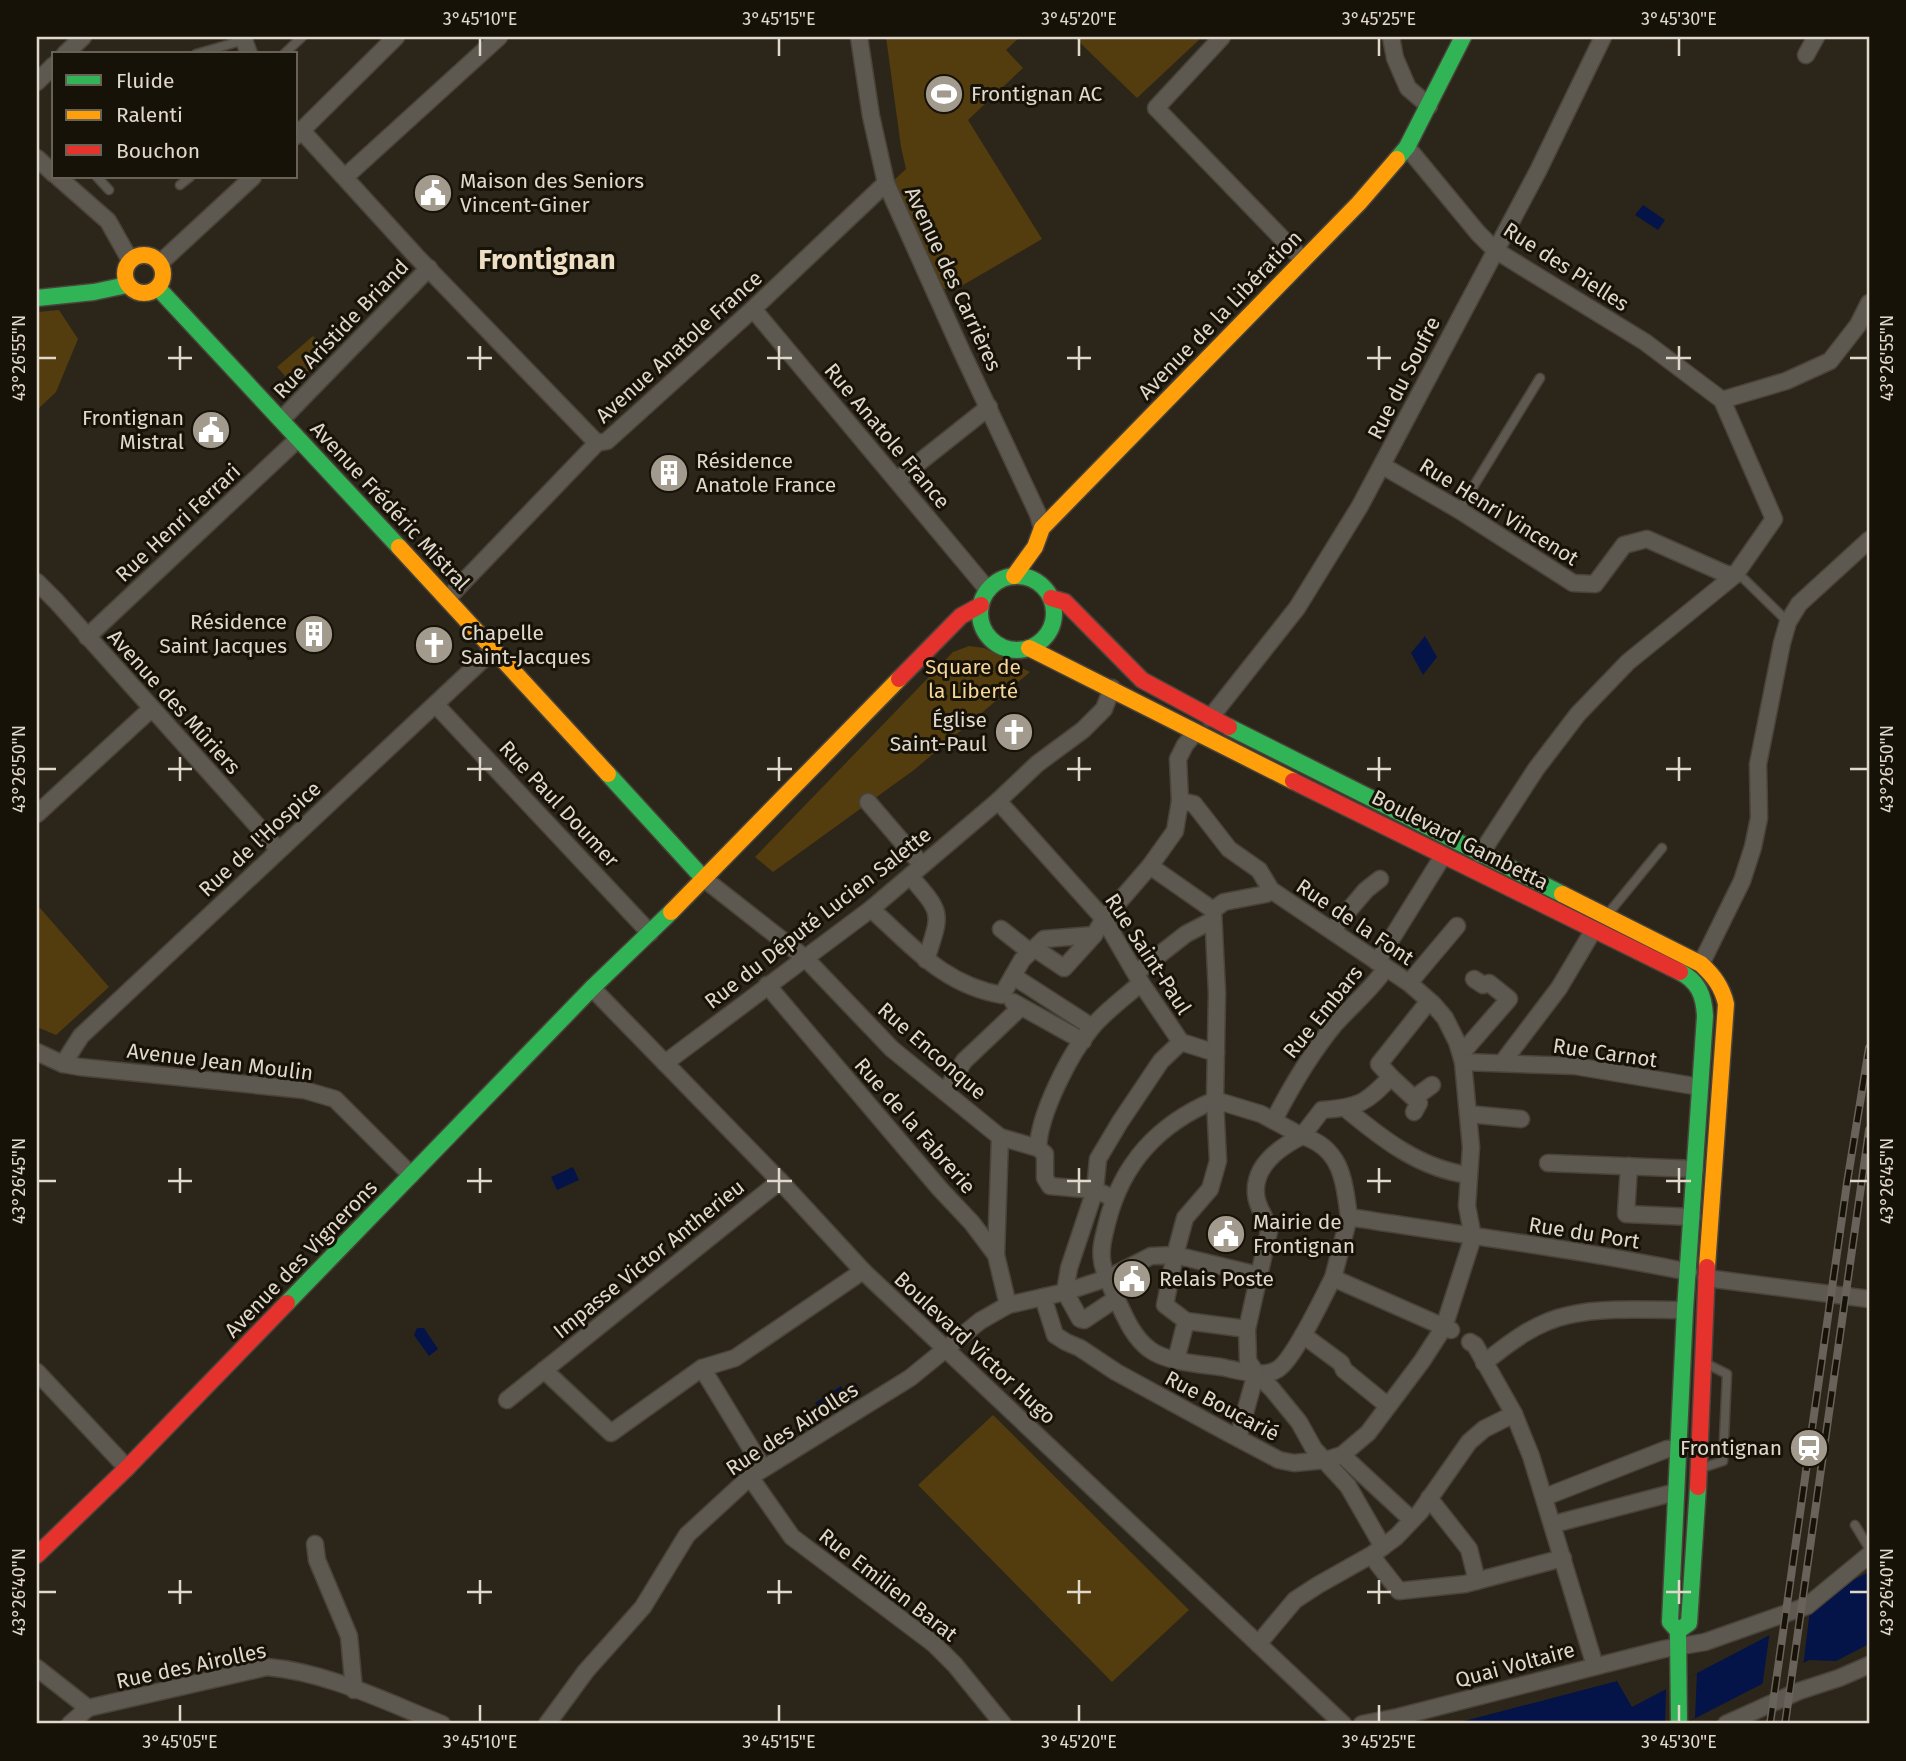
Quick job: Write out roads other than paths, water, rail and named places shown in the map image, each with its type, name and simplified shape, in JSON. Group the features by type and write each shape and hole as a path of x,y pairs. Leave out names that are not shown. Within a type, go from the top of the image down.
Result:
{"main road":[{"name":"Avenue de la Libération","path":"1014,576 1035,547 1042,528 1359,203 1408,147 1464,37"},
{"path":"146,255 160,263 163,276 158,288 148,294 136,293 127,285 124,272 130,260 146,255"},
{"path":"37,298 94,292 127,285"},
{"name":"Avenue Frédéric Mistral","path":"158,288 704,878"},
{"path":"1035,547 1054,610 1048,633 1040,642 1029,648 1008,648 990,638 980,617 985,597 1004,578 1025,576 1047,592"},
{"name":"Boulevard Gambetta","path":"1047,592 1065,602 1142,680 1210,718 1701,964 1716,977 1724,990 1726,1004 1720,1088"},
{"name":"Avenue des Vignerons","path":"37,1555 127,1468 592,988 650,933 961,616 985,597"},
{"path":"934,646 961,639 990,638"},
{"name":"Boulevard Gambetta","path":"1029,648 1697,984"},
{"path":"1112,688 1118,656"},
{"path":"1195,733 1210,718"},
{"path":"1679,1724 1678,1639 1670,1622 1677,1449 1705,997 1697,984 1701,964"},
{"path":"1678,1639 1689,1623 1699,1470 1709,1215 1720,1088 1700,1087"},
{"path":"1689,1272 1706,1278"},
{"path":"1675,1492 1698,1488"}],"street":[{"path":"67,52 83,37"},
{"path":"299,134 396,37"},
{"path":"345,177 499,37"},
{"name":"Avenue des Carrières","path":"859,37 871,116 886,183 1038,514 1042,528"},
{"path":"1222,37 1156,108 1303,260"},
{"path":"1391,37 1395,58 1408,88 1430,106"},
{"name":"Rue du Soufre","path":"1210,718 1297,608 1345,532 1383,466 1538,171 1604,37"},
{"path":"1806,55 1816,37"},
{"path":"37,82 52,67"},
{"name":"Avenue Anatole France","path":"299,134 345,177 597,443 607,441 753,309 886,183"},
{"name":"Rue des Pielles","path":"1408,147 1495,250 1645,342 1722,400"},
{"path":"37,158 52,171"},
{"path":"59,178 108,221 130,260"},
{"path":"160,263 252,178"},
{"name":"Rue Aristide Briand","path":"282,419 429,268"},
{"path":"1480,855 1536,769 1578,714 1628,662 1735,575 1774,519 1722,400 1786,381 1830,361 1858,325 1869,303"},
{"name":"Rue Anatole France","path":"753,309 897,480 985,597"},
{"path":"897,480 989,407"},
{"name":"Rue Henri Ferrari","path":"87,637 298,439"},
{"path":"447,599 597,443"},
{"name":"Rue Henri Vincenot","path":"1383,466 1460,510 1573,583 1595,584 1624,545 1647,539 1726,574 1735,575"},
{"path":"1701,964 1742,881 1753,847 1759,818 1758,764 1788,622 1799,604 1869,540"},
{"name":"Avenue des Mûriers","path":"37,582 279,850"},
{"name":"Rue de l'Hospice","path":"63,1064 81,1036 493,650"},
{"name":"Rue du Député Lucien Salette","path":"665,1063 871,909 998,801 1037,764 1083,730 1104,709 1112,688"},
{"name":"Rue Paul Doumer","path":"436,705 650,933"},
{"path":"37,814 151,709"},
{"path":"1001,929 1064,968 1150,866 1175,831 1180,801 1178,759 1195,733"},
{"name":"Rue Saint-Paul","path":"998,801 1104,919 1138,978 1181,1042 1216,1053"},
{"name":"Rue de la Font","path":"1180,801 1194,804 1229,849 1259,870 1271,890 1409,983 1445,1018 1462,1058 1471,1147 1467,1206 1473,1237"},
{"path":"868,802 916,871 933,903 939,920 926,960"},
{"name":"Rue Embars","path":"1274,1120 1290,1087 1334,1026 1372,989 1382,965 1443,856"},
{"path":"1150,866 1213,915 1217,993 1215,1100 1218,1161 1210,1189 1185,1218 1165,1305 1186,1321 1247,1329"},
{"name":"Rue Enconque","path":"704,878 805,958 892,1049 1000,1137 1042,1151"},
{"path":"1332,930 1366,890 1380,879"},
{"path":"1113,1198 1094,1190 1050,1186 1045,1178 1039,1129 1062,1073 1092,1027 1138,978 1186,934 1213,915 1224,902 1266,894 1271,890"},
{"path":"871,909 934,967 960,982 1002,995 1083,1041"},
{"path":"1409,983 1457,926"},
{"path":"1502,1063 1559,988 1593,931"},
{"path":"1002,995 1032,950 1044,939 1094,935"},
{"path":"1013,976 1092,1027"},
{"path":"1462,1058 1509,999 1489,984 1483,985 1474,979"},
{"name":"Rue de la Fabrerie","path":"767,985 972,1223 996,1255 1008,1305"},
{"name":"Boulevard Victor Hugo","path":"592,988 863,1270 1343,1724"},
{"path":"1430,1001 1379,1064 1414,1105 1432,1085"},
{"path":"945,1092 964,1061 1021,1007"},
{"path":"1116,1298 1084,1320 1080,1318 1065,1292 1069,1268 1094,1190 1098,1159 1161,1061 1181,1042"},
{"name":"Avenue Jean Moulin","path":"37,1052 63,1064 107,1071 304,1090 335,1099 411,1175"},
{"name":"Rue Carnot","path":"1462,1058 1502,1063 1575,1066 1700,1087"},
{"path":"1391,1077 1374,1096 1361,1104 1322,1110 1302,1136 1268,1159 1262,1169 1255,1193 1260,1210 1268,1222 1269,1231 1247,1329 1248,1361 1299,1422 1314,1449 1348,1486 1378,1551 1377,1563 1399,1591 1477,1581 1563,1558"},
{"path":"1215,1100 1274,1120 1329,1149 1344,1179 1349,1217 1333,1278 1303,1335 1281,1367 1272,1373 1256,1373 1176,1360 1149,1350 1127,1322 1102,1262 1102,1244 1113,1198 1138,1157 1156,1136 1176,1119 1215,1100"},
{"path":"1345,1108 1380,1137 1423,1162 1448,1172 1469,1175"},
{"path":"1468,1114 1521,1119"},
{"path":"996,1255 1000,1137"},
{"path":"1548,1163 1578,1162 1695,1169"},
{"path":"1629,1166 1626,1214 1692,1217"},
{"name":"Impasse Victor Antherieu","path":"507,1400 780,1181"},
{"name":"Rue du Port","path":"1349,1217 1689,1272"},
{"name":"Rue Boucarié","path":"1042,1297 1055,1335 1116,1372 1279,1460 1294,1463 1326,1460 1342,1455 1368,1433 1448,1328 1473,1237"},
{"path":"1175,1255 1258,1275"},
{"name":"Rue des Airolles","path":"547,1724 586,1671 643,1607 687,1535 757,1472 910,1378 980,1321 1008,1305 1065,1292 1108,1278 1151,1256 1175,1255"},
{"path":"544,1370 611,1433 702,1368 735,1358 863,1270"},
{"path":"1333,1278 1448,1328"},
{"path":"1706,1278 1869,1300"},
{"path":"1484,1363 1513,1339 1570,1314 1685,1310"},
{"path":"1176,1360 1186,1321"},
{"path":"1303,1335 1341,1363 1344,1370 1388,1406"},
{"path":"1471,1342 1514,1414 1554,1524 1595,1666"},
{"name":"Rue Emilien Barat","path":"702,1368 792,1536 820,1560 934,1644 955,1665 1003,1724"},
{"path":"37,1372 127,1468"},
{"path":"1238,1438 1256,1373"},
{"path":"1258,1644 1296,1600 1318,1584 1378,1551 1396,1537 1430,1498 1469,1442 1484,1429 1514,1414"},
{"path":"1545,1497 1667,1449 1677,1449"},
{"path":"1342,1455 1412,1520"},
{"path":"1554,1524 1675,1492"},
{"path":"1430,1498 1469,1549 1477,1581"},
{"path":"314,1544 317,1560 349,1636 354,1690"},
{"name":"Quai Voltaire","path":"1362,1724 1595,1666 1678,1639 1705,1642 1807,1606 1869,1555"},
{"path":"1726,1724 1799,1691 1869,1665"},
{"name":"Rue des Airolles","path":"88,1708 267,1667 289,1669 354,1690 442,1724"},
{"path":"37,1668 88,1708 70,1724"}],"lane":[{"path":"286,52 302,37"},
{"path":"206,52 245,44"},
{"path":"98,178 109,190"},
{"path":"180,185 189,178"},
{"path":"1460,510 1540,378"},
{"path":"1735,575 1743,578 1788,622"},
{"path":"1605,917 1661,848"},
{"path":"1699,1470 1723,1461 1727,1374 1703,1362"},
{"path":"1855,1525 1869,1548"}],"railway":[{"path":"1770,1724 1847,1183 1869,1048"},
{"path":"1785,1724 1869,1130"}],"place":[{"name":"Frontignan AC","path":"944,94"},
{"name":"Maison des Seniors Vincent-Giner","path":"433,193"},
{"name":"Frontignan Mistral","path":"211,430"},
{"name":"Résidence Anatole France","path":"669,473"},
{"name":"Résidence Saint Jacques","path":"314,634"},
{"name":"Chapelle Saint-Jacques","path":"434,645"},
{"name":"Église Saint-Paul","path":"1014,732"},
{"name":"Mairie de Frontignan","path":"1226,1234"},
{"name":"Relais Poste","path":"1132,1279"},
{"name":"Frontignan","path":"1809,1448"}],"district":[{"name":"Frontignan","path":"547,259"}],"park label":[{"name":"Square de la Liberté","path":"973,679"}]}
